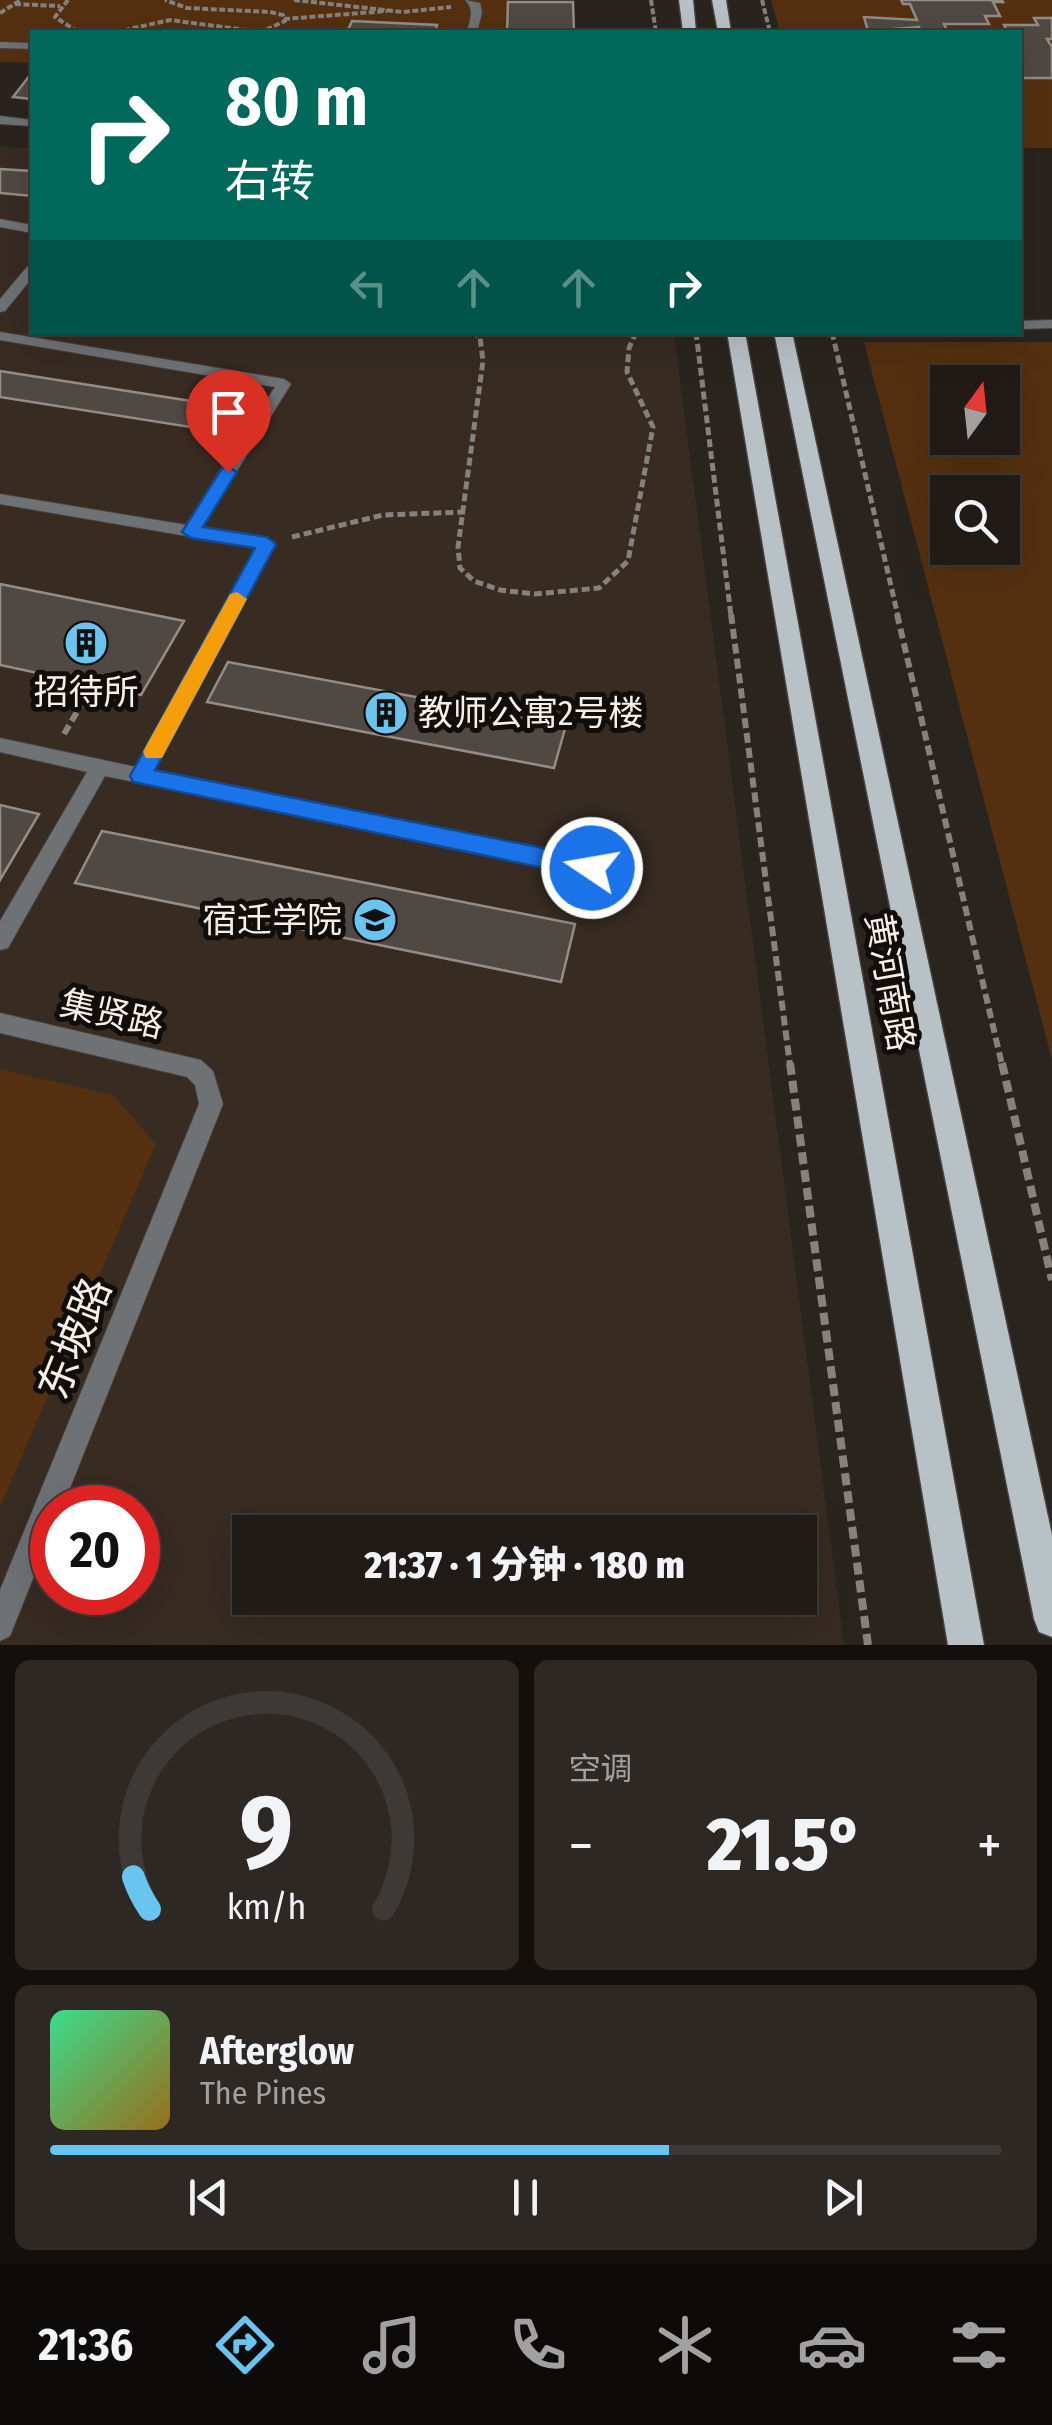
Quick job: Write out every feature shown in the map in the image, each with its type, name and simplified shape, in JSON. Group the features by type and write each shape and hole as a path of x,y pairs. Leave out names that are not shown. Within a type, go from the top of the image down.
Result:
{"main road":[{"path":"686,0 690,30"},
{"path":"719,0 725,30"},
{"name":"黄河南路","path":"737,335 966,1645"},
{"name":"黄河南路","path":"784,335 1052,1619"}],"street":[{"path":"470,0 476,3 477,14 473,30"},
{"path":"0,45 30,46"},
{"path":"0,61 14,45"},
{"path":"0,120 30,122"},
{"path":"0,224 30,228"},
{"path":"0,308 30,272"},
{"path":"1022,325 1052,324"},
{"path":"0,336 284,384 191,532"},
{"path":"0,500 267,544 141,776"},
{"path":"0,744 592,868"},
{"path":"0,942 100,767"},
{"name":"集贤路","path":"0,1023 193,1068 204,1080"},
{"name":"东坡路","path":"0,1626 203,1127 211,1104 204,1080"}],"path":[{"path":"0,14 22,0"},
{"path":"68,0 60,6 56,17 75,30"},
{"path":"164,0 182,8 242,8 283,14 284,19"},
{"path":"242,8 254,0"},
{"path":"294,0 394,10 434,10 460,1"},
{"path":"651,0 656,30"},
{"path":"762,0 770,30"},
{"path":"321,2 340,16"},
{"path":"15,4 60,6"},
{"path":"284,19 394,10"},
{"path":"279,27 284,19"},
{"path":"125,30 170,20 230,30"},
{"path":"247,30 283,30"},
{"path":"477,335 484,361 471,432 465,512 458,547 460,568 474,581 500,590 534,594 599,588 628,560 653,427 650,410 626,374 625,357 635,335"},
{"path":"696,335 741,700 868,1645"},
{"path":"833,335 1052,1280"},
{"path":"267,544 384,515 465,512"}],"shaded area":[{"path":"0,0 509,0 505,30 30,30 30,63 0,62"},
{"path":"771,0 1052,0 1052,148 1022,148 1022,30 779,30"},
{"name":"宿迁学院","path":"0,146 30,149 30,335 674,335 844,1645 0,1645"},
{"path":"864,342 1052,342 1052,1060"},
{"path":"0,1069 113,1095 156,1144 0,1508"}],"building":[{"path":"901,0 1003,2 993,2 1000,16 985,16 989,24 944,24 947,30 868,30 864,17 917,20 910,4"},
{"path":"508,2 573,2 574,30 507,30"},
{"path":"1034,18 1052,18 1052,39 1047,39 1052,47 1052,78 1022,78 1022,30 1007,30 1004,25 1038,25"},
{"path":"352,21 437,25 436,30 348,30"},
{"path":"30,75 30,99 13,97"},
{"path":"0,169 30,171 30,196 0,193"},
{"path":"0,371 242,409 228,433 0,397"},
{"name":"招待所","path":"0,584 184,621 141,695 0,665"},
{"name":"教师公寓2号楼","path":"228,662 566,725 554,768 207,702"},
{"path":"0,805 39,814 0,880"},
{"path":"102,831 575,924 561,982 75,883"}],"slow traffic":[{"path":"154,752 237,599"}],"place":[{"name":"招待所","path":"86,643"},
{"name":"教师公寓2号楼","path":"386,713"},
{"name":"宿迁学院","path":"375,920"}],"route":[{"path":"228,472 191,532 267,544 141,776 592,868"}]}
